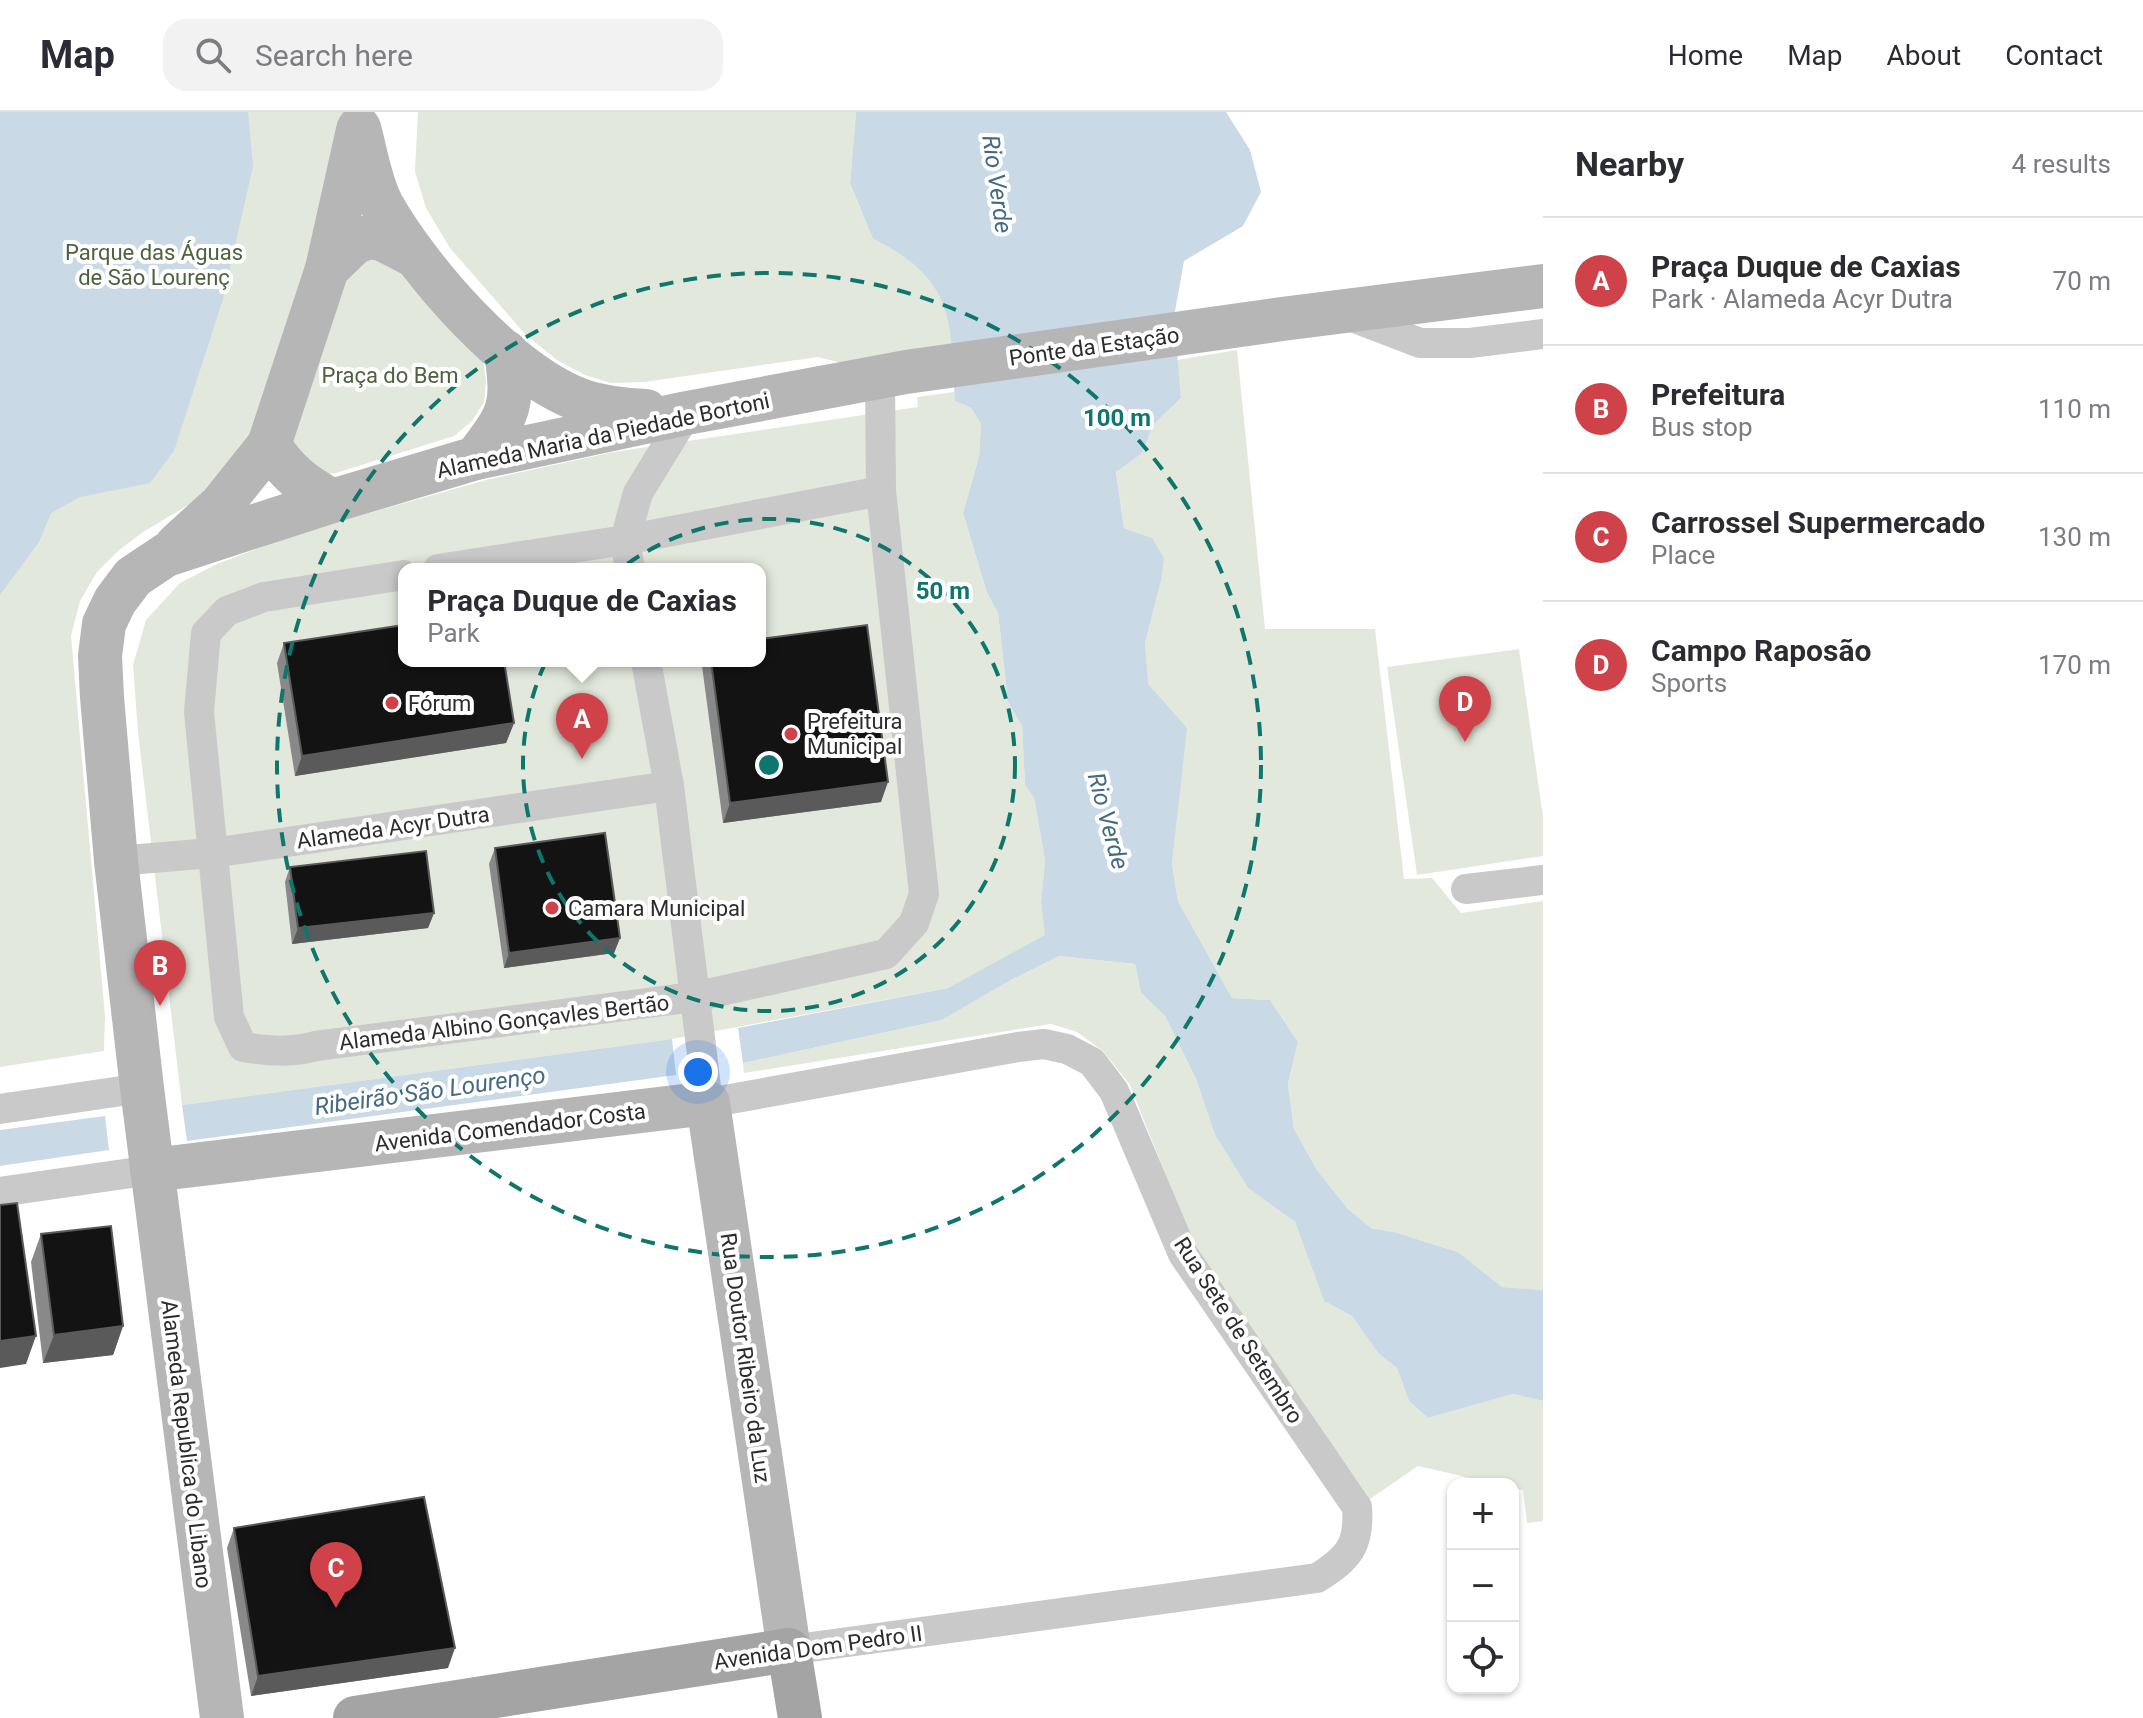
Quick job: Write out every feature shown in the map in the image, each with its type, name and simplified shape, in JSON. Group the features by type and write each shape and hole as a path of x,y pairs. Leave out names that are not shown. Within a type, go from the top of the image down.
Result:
{"main road":[{"path":"359,120 381,202 415,256 464,312 528,372 586,402 622,409 687,413"},
{"path":"166,555 221,505 269,445 327,269 359,120"},
{"path":"327,269 354,243 368,237 382,239 415,256"},
{"name":"Ponte da Estação","path":"893,375 1282,319 1543,286"},
{"path":"476,458 506,415 511,389 506,352"},
{"name":"Alameda Maria da Piedade Bortoni","path":"166,555 476,458 687,413 893,375"},
{"path":"269,445 301,483 332,501"},
{"name":"Alameda Republica do Libano","path":"166,555 133,577 115,601 104,624 100,656 116,861 142,1088 222,1718"},
{"name":"Avenida Comendador Costa","path":"152,1170 708,1103"},
{"name":"Rua Doutor Ribeiro da Luz","path":"708,1103 800,1718"},
{"name":"Avenida Dom Pedro II","path":"355,1718 789,1650"}],"street":[{"path":"1340,312 1420,343 1470,343 1543,334"},
{"path":"514,563 627,554 881,491 893,375"},
{"path":"627,554 638,493 687,413"},
{"name":"Alameda Albino Gonçavles Bertão","path":"212,853 229,1017 243,1047 296,1051 694,997 886,954 914,923 924,894 881,491"},
{"path":"212,853 199,712 206,633 227,611 264,597 398,576"},
{"name":"Rua Doutor Ribeiro da Luz","path":"647,667 669,786 708,1103"},
{"name":"Alameda Acyr Dutra","path":"116,861 212,853 669,786"},
{"path":"1466,889 1543,880"},
{"name":"Rua Sete de Setembro","path":"1018,1047 1044,1044 1067,1049 1092,1062 1114,1091 1183,1254 1357,1507 1359,1530 1339,1564 1317,1578 1282,1583"},
{"name":"Avenida Comendador Costa","path":"708,1103 1018,1047"},
{"path":"0,1109 142,1088"},
{"name":"Avenida Comendador Costa","path":"0,1192 152,1170"},
{"name":"Avenida Dom Pedro II","path":"789,1650 1282,1583"}],"green space":[{"name":"Parque das Águas de São Lourenç","path":"0,112 345,112 331,194 244,452 200,498 143,532 97,572 80,601 71,636 105,1016 104,1051 0,1067"},
{"path":"418,112 856,112 850,185 873,239 914,263 931,279 947,312 953,350 854,366 818,357 644,382 611,383 585,375 557,360 525,334 450,248 426,208 415,171"},
{"name":"Praça do Bem","path":"387,256 483,360 486,381 484,402 472,421 454,436 321,475 284,451 348,260"},
{"path":"1237,350 1265,629 1375,629 1404,879 1432,878 1461,913 1543,901 1543,1290 1502,1287 1458,1252 1371,1228 1348,1209 1317,1170 1294,1129 1288,1084 1298,1042 1270,1000 1232,998 1178,901 1172,864 1186,728 1147,684 1145,643 1161,581 1151,538 1124,528 1116,471 1142,453 1154,424 1181,398 1177,360"},
{"path":"954,392 955,401 971,408 981,424 979,457 963,513 987,593 998,613 1008,702 1022,726 1025,785 1034,798 1045,860 1041,903 1046,936 948,988 672,1039 182,1105 138,732 133,665 146,620 180,583 217,564 301,532 490,479 614,452 918,407 917,397"},
{"path":"1519,649 1543,817 1543,856 1417,875 1387,667"},
{"path":"1059,956 1135,964 1141,993 1165,1016 1196,1079 1215,1135 1248,1188 1295,1222 1324,1301 1352,1316 1378,1353 1397,1368 1409,1401 1428,1418 1513,1394 1543,1401 1543,1521 1527,1523 1519,1478 1471,1478 1418,1466 1370,1499 1196,1252 1130,1085 1103,1051 1077,1032 1051,1024 744,1073 743,1063 942,1020"}],"water":[{"path":"0,112 248,112 253,166 223,299 174,451 150,483 80,497 51,513 39,542 0,595"},
{"name":"Rio Verde","path":"856,112 1226,112 1250,150 1261,192 1243,226 1184,261 1174,317 1181,398 1154,424 1142,453 1116,472 1124,528 1152,538 1164,558 1145,643 1148,684 1187,728 1172,864 1178,901 1232,998 1270,1000 1298,1042 1288,1084 1294,1129 1317,1170 1348,1209 1371,1228 1458,1252 1502,1287 1543,1290 1543,1401 1513,1394 1428,1418 1409,1401 1397,1368 1378,1353 1352,1316 1324,1301 1295,1222 1248,1188 1215,1135 1196,1079 1165,1016 1141,993 1135,964 1059,956 942,1020 743,1063 738,1028 948,988 1045,935 1041,903 1045,860 1034,798 1025,785 1022,726 1008,702 998,613 987,593 963,513 979,457 981,424 971,408 955,401 952,347 943,304 919,269 873,239 850,184"},
{"name":"Ribeirão São Lourenço","path":"672,1039 676,1075 187,1141 182,1105"},
{"path":"105,1116 109,1150 0,1166 0,1130"}],"building":[{"name":"Prefeitura Municipal","path":"867,625 888,782 730,803 712,667 766,667 766,638"},
{"name":"Fórum","path":"398,626 398,667 505,667 514,723 302,756 284,643"},
{"name":"Camara Municipal","path":"605,833 620,938 509,953 495,848"},
{"path":"426,851 434,913 298,928 290,867"},
{"path":"17,1203 36,1336 0,1341 0,1205"},
{"path":"111,1226 123,1326 54,1335 41,1234"},
{"path":"424,1497 455,1648 258,1676 234,1528"}],"place":[{"name":"Fórum","path":"392,703"},
{"name":"Prefeitura Municipal","path":"791,734"},
{"name":"Campo Raposão","path":"1465,742"},
{"name":"Praça Duque de Caxias","path":"582,759"},
{"name":"Camara Municipal","path":"552,908"},
{"name":"Prefeitura","path":"160,1006"},
{"name":"Carrossel Supermercado","path":"336,1608"}]}
